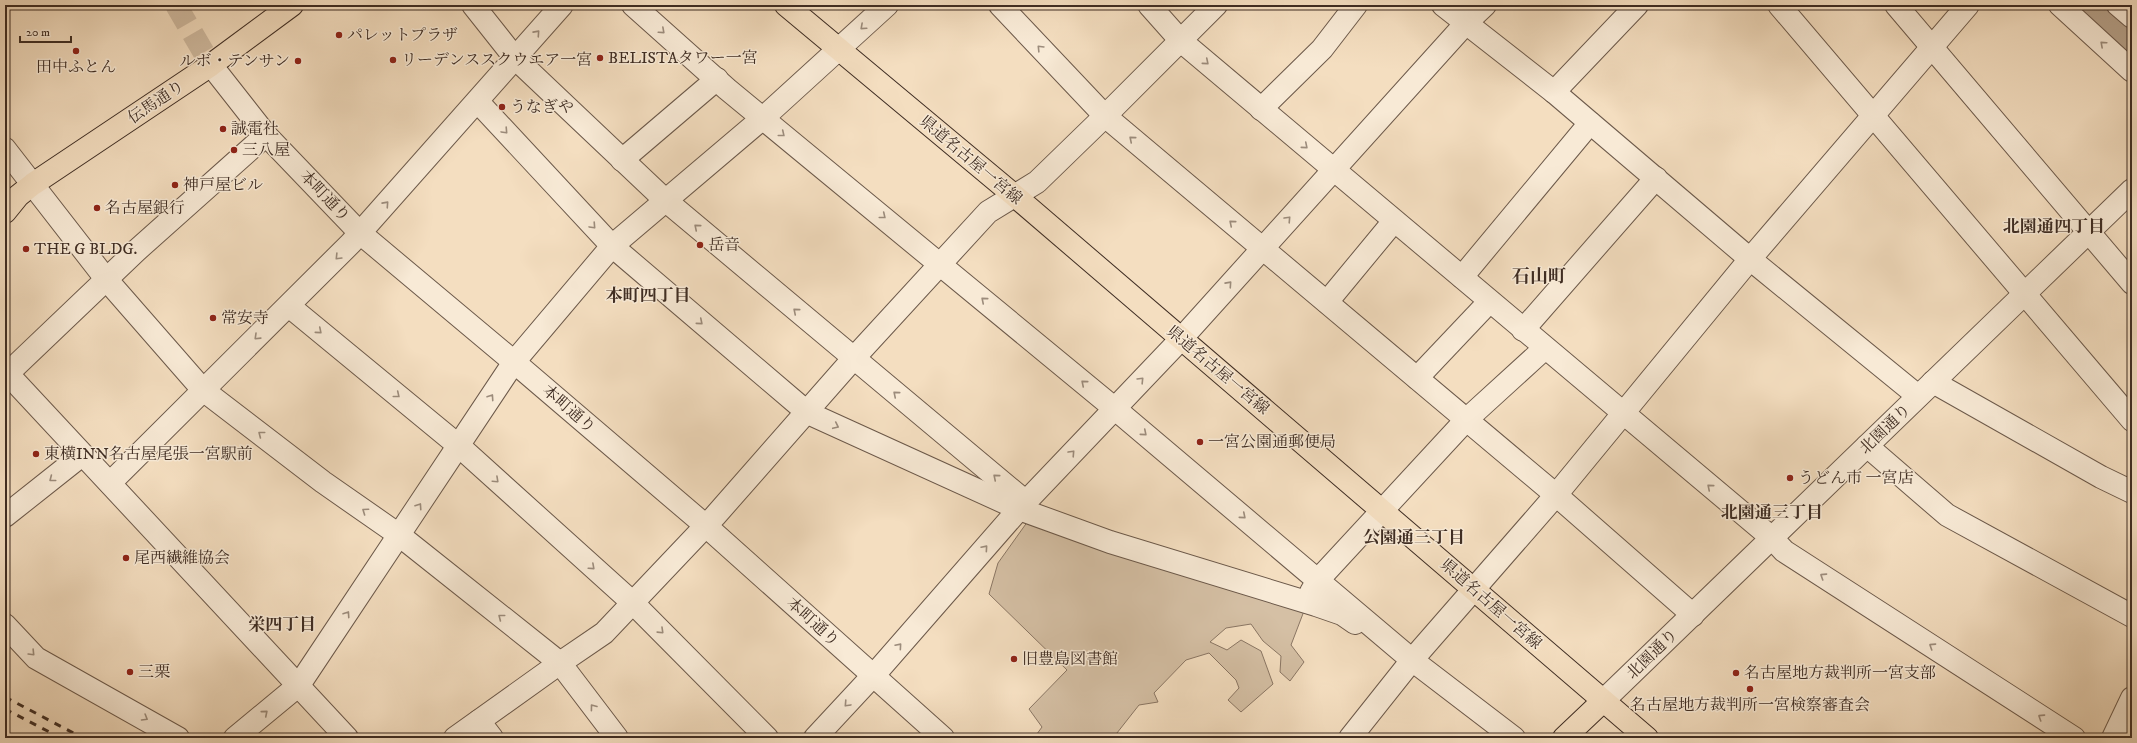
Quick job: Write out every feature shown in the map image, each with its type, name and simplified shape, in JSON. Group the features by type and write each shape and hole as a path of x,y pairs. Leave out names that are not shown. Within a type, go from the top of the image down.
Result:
{"main road":[{"name":"伝馬通り","path":"15,198 211,65 292,5"},
{"name":"県道名古屋一宮線","path":"786,5 1015,196 1383,510 1647,738"},
{"path":"1564,738 1603,701"}],"street":[{"path":"472,5 515,58 665,200 853,359 1022,506"},
{"path":"110,484 289,306 360,233 478,102 562,5"},
{"path":"633,5 716,79 1114,408 1412,660 1514,738"},
{"path":"235,738 299,685 514,362 612,246 763,118 887,5"},
{"path":"1000,5 1106,116 1556,495 1693,615"},
{"path":"1149,5 1181,41 1462,277 1489,302 1772,538 1784,551 2074,738"},
{"path":"455,738 560,662 604,634 706,526 808,413 853,359 988,212 1037,182 1106,116 1216,5"},
{"path":"1261,109 1322,49 1356,5"},
{"path":"1443,5 1467,22 1554,92 1750,259 1926,389 2132,492"},
{"path":"815,738 873,676 1022,506 1181,339 1467,22 1485,5"},
{"path":"1554,92 1637,5"},
{"path":"1779,5 2132,420"},
{"path":"1896,5 2132,282"},
{"path":"1350,738 1412,660 1556,495 1750,259 1872,115 1968,5"},
{"path":"2060,5 2132,71"},
{"name":"本町通り","path":"211,65 266,135 360,233 706,526 943,738"},
{"path":"622,160 716,79"},
{"path":"478,102 612,246 808,413 1022,506 1110,542 1342,614 1412,660"},
{"path":"1462,277 1590,123"},
{"path":"266,135 106,279 6,374 229,613 299,685 347,738"},
{"path":"5,149 15,198 106,279 204,390 323,482 399,535 560,662 617,738"},
{"path":"1523,330 1656,178"},
{"name":"北園通り","path":"1603,701 2132,190"},
{"path":"1327,302 1394,221"},
{"path":"1417,378 1489,302"},
{"path":"289,306 459,446 633,604 767,738"},
{"path":"1306,602 1318,580 1466,420 1545,348"},
{"path":"1867,446 1947,515 2132,616"},
{"path":"5,516 82,455"},
{"path":"5,625 36,658 178,738"},
{"path":"2113,738 2132,698"},
{"path":"479,721 492,738"}],"shaded area":[{"path":"1028,521 1304,611 1291,645 1304,662 1290,681 1280,672 1281,656 1263,641 1251,624 1226,628 1210,642 1227,650 1241,640 1261,651 1273,684 1241,712 1228,700 1239,688 1236,680 1209,653 1186,660 1154,693 1158,702 1139,705 1113,738 1034,738 1042,727 1029,709 1067,670 989,594 998,563"}],"waterway":[{"path":"2086,5 2132,45"}],"tunnel":[{"path":"176,5 211,65"}],"railway":[{"path":"5,697 83,738"},
{"path":"5,709 61,738"}],"place":[{"name":"パレットプラザ","path":"339,35"},
{"name":"田中ふとん","path":"76,51"},
{"name":"BELISTAタワー一宮","path":"600,58"},
{"name":"リーデンススクウエア一宮","path":"393,60"},
{"name":"ルボ・テンサン","path":"298,61"},
{"name":"うなぎや","path":"502,107"},
{"name":"誠電社","path":"223,129"},
{"name":"三八屋","path":"234,150"},
{"name":"神戸屋ビル","path":"175,185"},
{"name":"名古屋銀行","path":"97,208"},
{"name":"岳音","path":"700,245"},
{"name":"THE G BLDG.","path":"26,249"},
{"name":"常安寺","path":"213,318"},
{"name":"一宮公園通郵便局","path":"1200,442"},
{"name":"東横INN名古屋尾張一宮駅前","path":"36,454"},
{"name":"うどん市 一宮店","path":"1790,478"},
{"name":"尾西繊維協会","path":"126,558"},
{"name":"旧豊島図書館","path":"1014,659"},
{"name":"三栗","path":"130,672"},
{"name":"名古屋地方裁判所一宮支部","path":"1736,673"},
{"name":"名古屋地方裁判所一宮検察審査会","path":"1750,689"}],"district":[{"name":"北園通四丁目","path":"2054,227"},
{"name":"石山町","path":"1539,277"},
{"name":"本町四丁目","path":"648,296"},
{"name":"北園通三丁目","path":"1772,513"},
{"name":"公園通三丁目","path":"1414,538"},
{"name":"栄四丁目","path":"282,625"}]}
